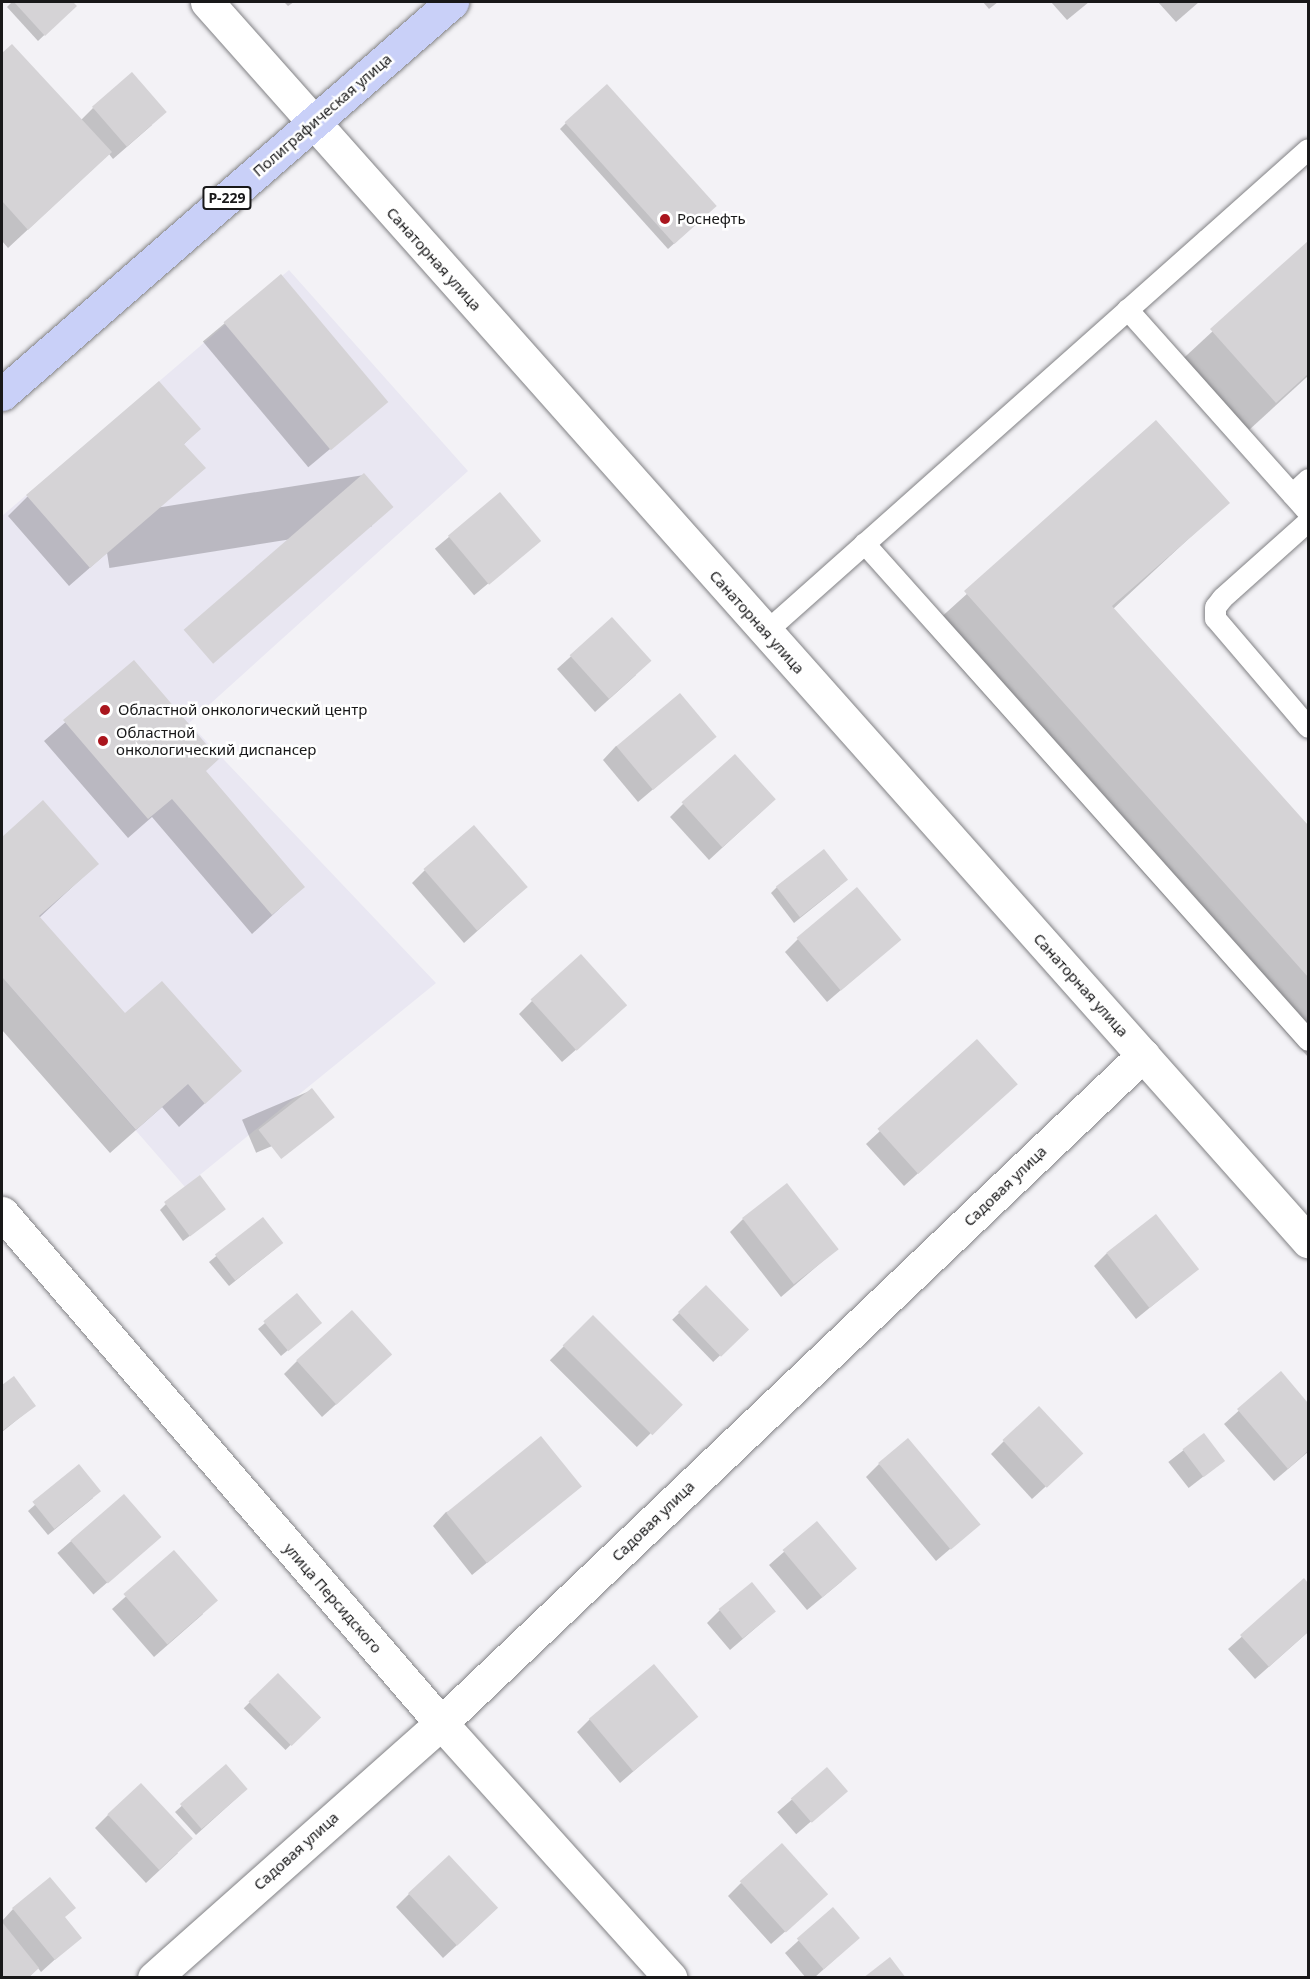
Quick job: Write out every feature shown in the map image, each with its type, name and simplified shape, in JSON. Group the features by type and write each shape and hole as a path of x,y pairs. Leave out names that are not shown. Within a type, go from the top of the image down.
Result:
{"main road":[{"name":"Полиграфическая улица","path":"2,394 452,2"}],"street":[{"name":"Санаторная улица","path":"207,2 1308,1241"},
{"name":"Садовая улица","path":"154,1977 441,1723 1143,1055"},
{"name":"улица Персидского","path":"2,1213 441,1723 671,1977"}],"lane":[{"path":"766,631 1308,148"},
{"path":"1127,309 1308,512"},
{"path":"1292,494 1308,479"},
{"path":"1308,521 1222,598 1215,607 1215,618 1308,727"},
{"path":"864,543 1308,1040"}],"shaded area":[{"name":"Областной онкологический диспансер","path":"289,270 468,471 189,723 436,983 185,1187 2,977 2,516"}],"building":[{"path":"14,2 73,2 77,6 45,36"},
{"path":"12,44 112,152 28,230 2,201 2,53"},
{"path":"132,72 167,112 127,147 92,107"},
{"path":"607,84 717,206 674,244 565,122"},
{"path":"1308,241 1308,374 1276,403 1210,329"},
{"path":"281,274 388,402 331,450 224,322"},
{"path":"159,381 201,429 184,444 206,468 90,568 26,495"},
{"path":"1156,420 1230,503 1112,606 1308,825 1308,977 964,591"},
{"path":"364,473 394,507 213,664 184,630"},
{"path":"500,492 541,541 489,585 448,536"},
{"path":"612,617 651,661 609,699 570,655"},
{"path":"134,660 219,759 206,771 305,887 272,915 172,799 148,819 63,720"},
{"path":"680,693 717,737 653,790 616,746"},
{"path":"735,754 776,799 722,848 681,802"},
{"path":"43,800 99,864 39,916 125,1013 162,981 242,1071 205,1104 188,1084 136,1130 2,977 2,837"},
{"path":"474,825 528,887 477,931 423,869"},
{"path":"824,849 848,880 800,917 776,887"},
{"path":"857,887 901,940 841,991 796,938"},
{"path":"581,954 627,1005 577,1051 530,1000"},
{"path":"977,1039 1018,1084 918,1174 877,1129"},
{"path":"312,1088 335,1117 281,1159 258,1130"},
{"path":"200,1175 226,1209 190,1236 164,1202"},
{"path":"787,1183 839,1249 794,1284 742,1218"},
{"path":"1156,1214 1199,1269 1149,1308 1106,1253"},
{"path":"263,1217 283,1243 235,1281 215,1255"},
{"path":"706,1285 749,1330 721,1357 678,1312"},
{"path":"297,1293 322,1323 288,1351 263,1321"},
{"path":"352,1310 392,1355 336,1405 296,1360"},
{"path":"593,1315 683,1405 652,1435 563,1345"},
{"path":"1281,1371 1308,1403 1308,1451 1288,1469 1237,1409"},
{"path":"14,1376 36,1406 2,1431 2,1385"},
{"path":"1039,1406 1083,1454 1047,1488 1002,1440"},
{"path":"1204,1433 1225,1461 1204,1477 1182,1449"},
{"path":"541,1436 582,1487 487,1563 446,1513"},
{"path":"908,1438 981,1525 951,1550 878,1463"},
{"path":"79,1464 101,1491 54,1529 32,1502"},
{"path":"124,1494 161,1537 108,1584 70,1541"},
{"path":"817,1521 857,1568 822,1597 783,1550"},
{"path":"174,1550 218,1601 167,1645 123,1594"},
{"path":"1304,1578 1308,1583 1308,1632 1269,1667 1240,1635"},
{"path":"752,1582 776,1612 742,1639 719,1609"},
{"path":"654,1664 698,1717 633,1771 589,1719"},
{"path":"278,1673 321,1718 292,1746 249,1701"},
{"path":"226,1764 248,1789 202,1829 180,1804"},
{"path":"827,1767 848,1791 812,1823 791,1798"},
{"path":"141,1783 193,1839 159,1870 107,1814"},
{"path":"782,1843 828,1894 786,1932 740,1881"},
{"path":"449,1855 498,1908 457,1946 408,1893"},
{"path":"50,1877 76,1908 65,1917 82,1938 55,1960 12,1908"},
{"path":"833,1907 860,1938 824,1969 797,1938"},
{"path":"2,1922 39,1968 28,1978 2,1978"},
{"path":"890,1957 906,1978 863,1978"}],"place":[{"name":"Роснефть","path":"665,219"},
{"name":"Областной онкологический центр","path":"105,710"},
{"name":"Областной онкологический диспансер","path":"103,741"}]}
